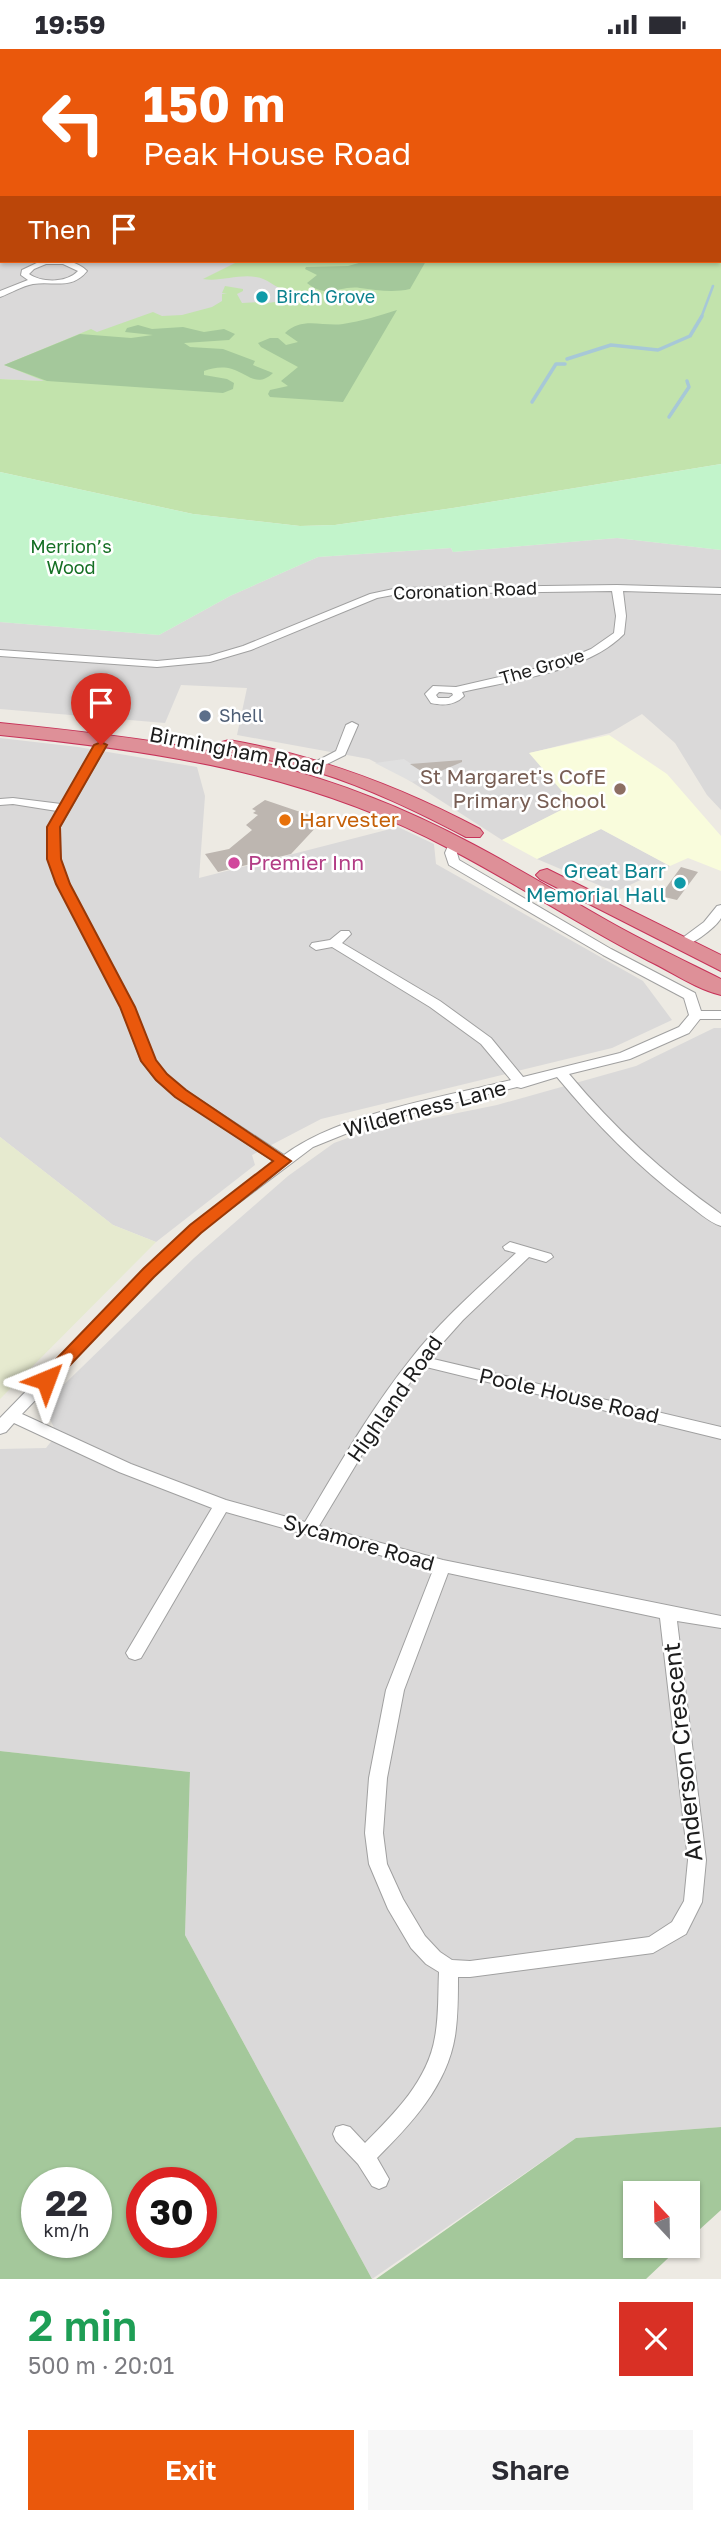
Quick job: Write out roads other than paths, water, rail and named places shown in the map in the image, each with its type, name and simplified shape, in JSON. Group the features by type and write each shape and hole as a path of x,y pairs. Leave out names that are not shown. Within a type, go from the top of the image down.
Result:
{"highway":[{"name":"Birmingham Road","path":"0,718 104,727 241,747 329,767 402,795 597,902 721,964"},
{"name":"Birmingham Road","path":"0,729 104,739 227,761 303,780 364,801 455,842 649,953 721,988"},
{"path":"364,801 346,789 307,772 329,767 393,802 393,813"},
{"path":"681,946 675,952 681,960 721,978"}],"street":[{"path":"0,294 34,281 70,281 78,278 83,271 69,263 41,263 25,272 28,278 34,281"},
{"name":"Coronation Road","path":"0,653 157,664 210,659 247,648 374,596 398,591 617,588 721,591"},
{"name":"The Grove","path":"456,690 558,666 595,651 619,634 621,617 617,588"},
{"path":"329,767 341,753 352,725"},
{"path":"104,739 54,827 54,859 63,884 127,1007 149,1061 161,1077 180,1093 284,1161"},
{"path":"0,802 13,801 64,808"},
{"path":"455,842 453,862 607,952 690,996 696,1015 721,1015"},
{"path":"681,946 708,925 721,909"},
{"path":"316,946 340,938 486,1041 521,1084"},
{"name":"Wilderness Lane","path":"6,1422 195,1229 308,1144 365,1121 562,1074 625,1056 684,1030 696,1015"},
{"path":"562,1074 594,1114 642,1159 721,1221"},
{"path":"510,1247 546,1257"},
{"name":"Highland Road","path":"309,1529 417,1360 451,1322 526,1252"},
{"name":"Poole House Road","path":"417,1360 721,1433"},
{"name":"Sycamore Road","path":"6,1422 222,1505 443,1566 721,1622"},
{"path":"135,1653 222,1505"},
{"path":"365,2157 407,2114 432,2072 445,2040 449,1968 433,1958 418,1942 395,1903 378,1864 374,1833 378,1778 395,1690 443,1566"},
{"name":"Anderson Crescent","path":"449,1968 470,1969 653,1945 678,1928 693,1902 697,1860 668,1613"},
{"path":"343,2134 365,2157 379,2179"}],"waterway":[{"path":"701,317 713,286"},
{"path":"567,359 611,345 658,350 690,336 701,317"},
{"path":"532,402 556,364 565,364"},
{"path":"669,417 689,387 687,381"}],"place":[{"name":"Birch Grove","path":"262,297"},
{"name":"Shell","path":"205,716"},
{"name":"St Margaret's CofE Primary School","path":"620,789"},
{"name":"Harvester","path":"285,820"},
{"name":"Premier Inn","path":"234,863"},
{"name":"Great Barr Memorial Hall","path":"680,883"}],"park label":[{"name":"Merrion’s Wood","path":"71,558"}]}
